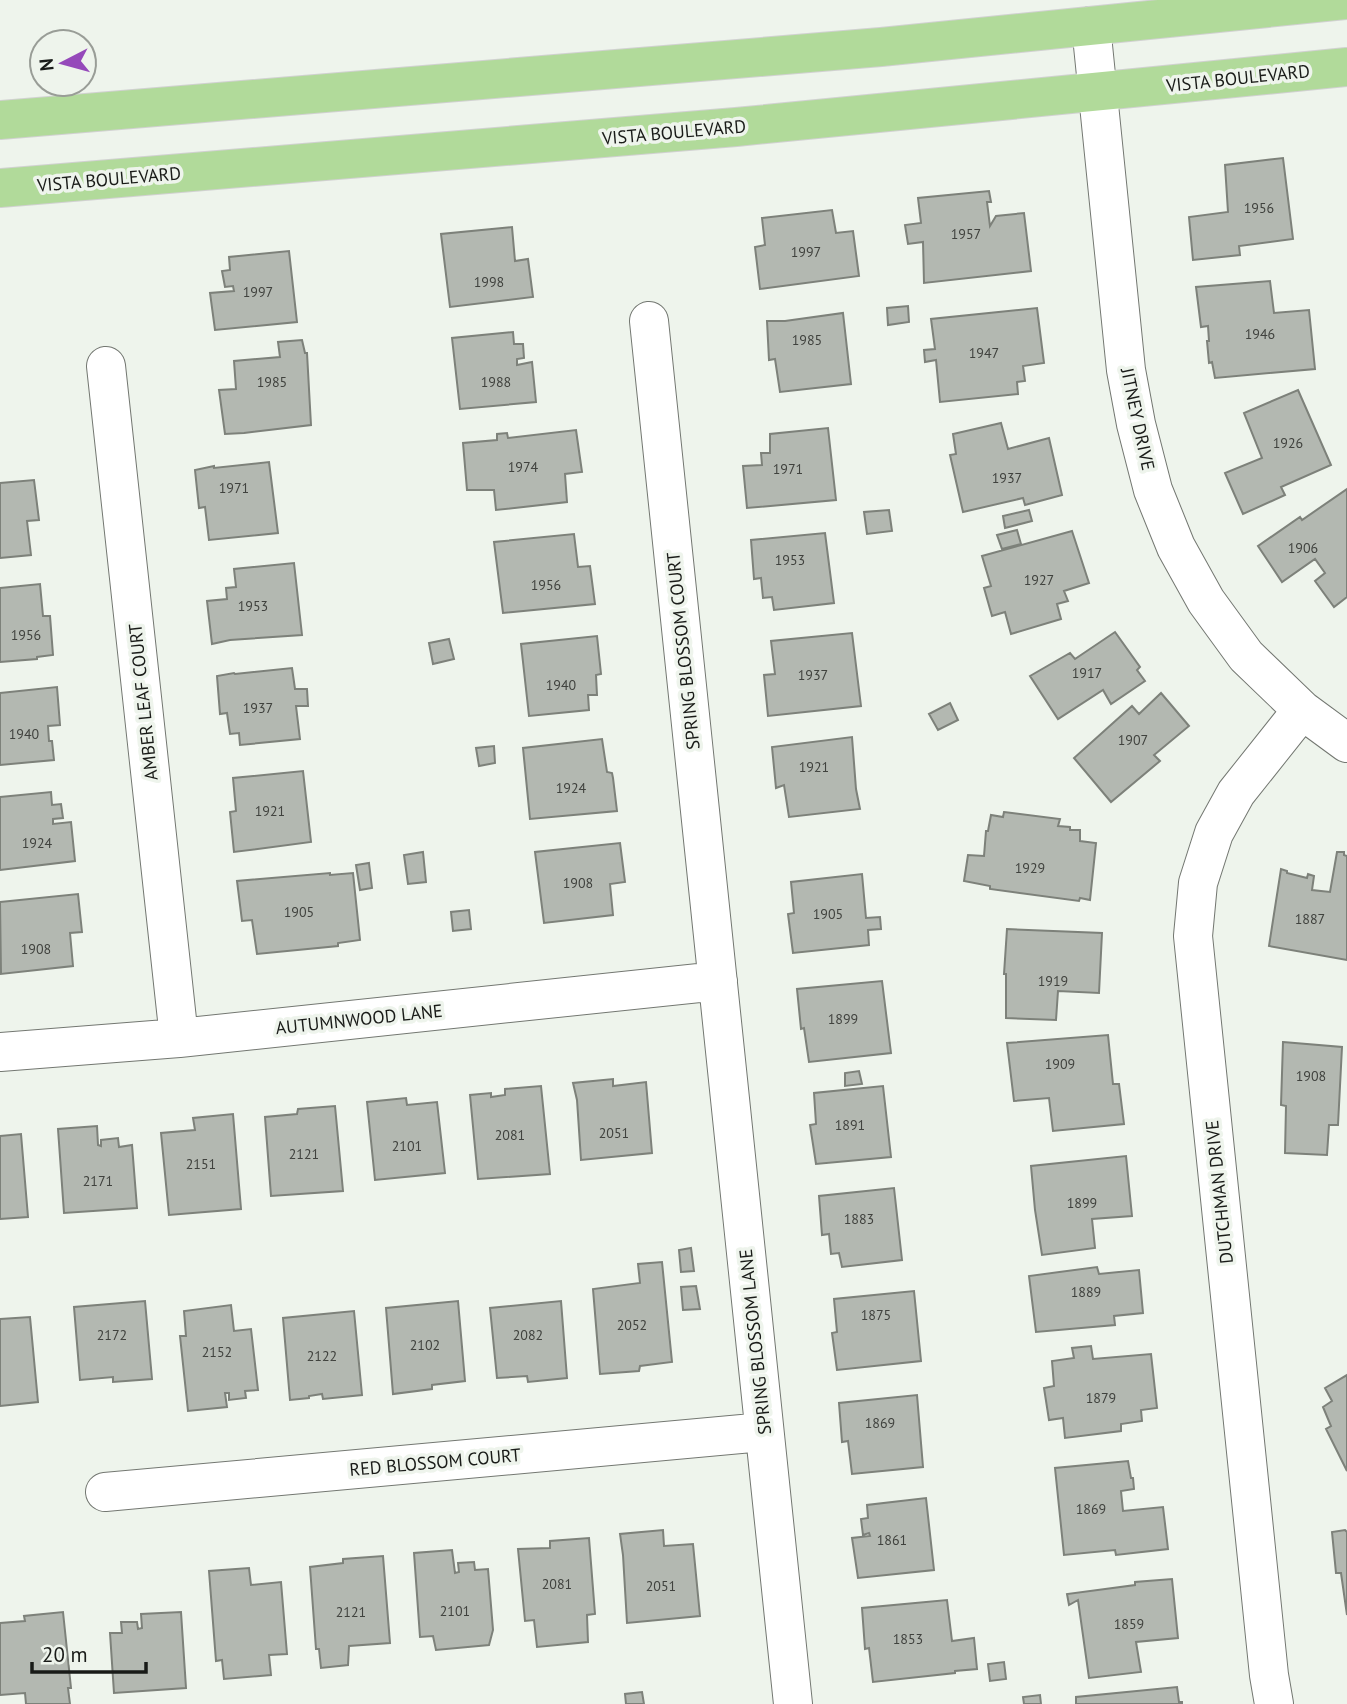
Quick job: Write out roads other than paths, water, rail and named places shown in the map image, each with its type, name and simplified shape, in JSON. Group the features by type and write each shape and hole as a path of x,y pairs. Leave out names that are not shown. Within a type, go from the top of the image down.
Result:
{"main road":[{"path":"0,120 867,48 1347,0"},
{"name":"VISTA BOULEVARD","path":"0,188 736,127 1347,67"}],"street":[{"name":"JITNEY DRIVE","path":"1091,26 1126,370 1153,490 1176,547 1206,601 1246,656 1302,710 1347,743"},
{"name":"SPRING BLOSSOM COURT","path":"649,321 718,981"},
{"name":"AMBER LEAF COURT","path":"106,366 179,1038"},
{"name":"DUTCHMAN DRIVE","path":"1274,1704 1193,936 1198,884 1214,833 1236,793 1302,710"},
{"name":"AUTUMNWOOD LANE","path":"0,1052 179,1038 718,981"},
{"name":"SPRING BLOSSOM LANE","path":"718,981 793,1704"},
{"name":"RED BLOSSOM COURT","path":"105,1492 764,1432"}]}
